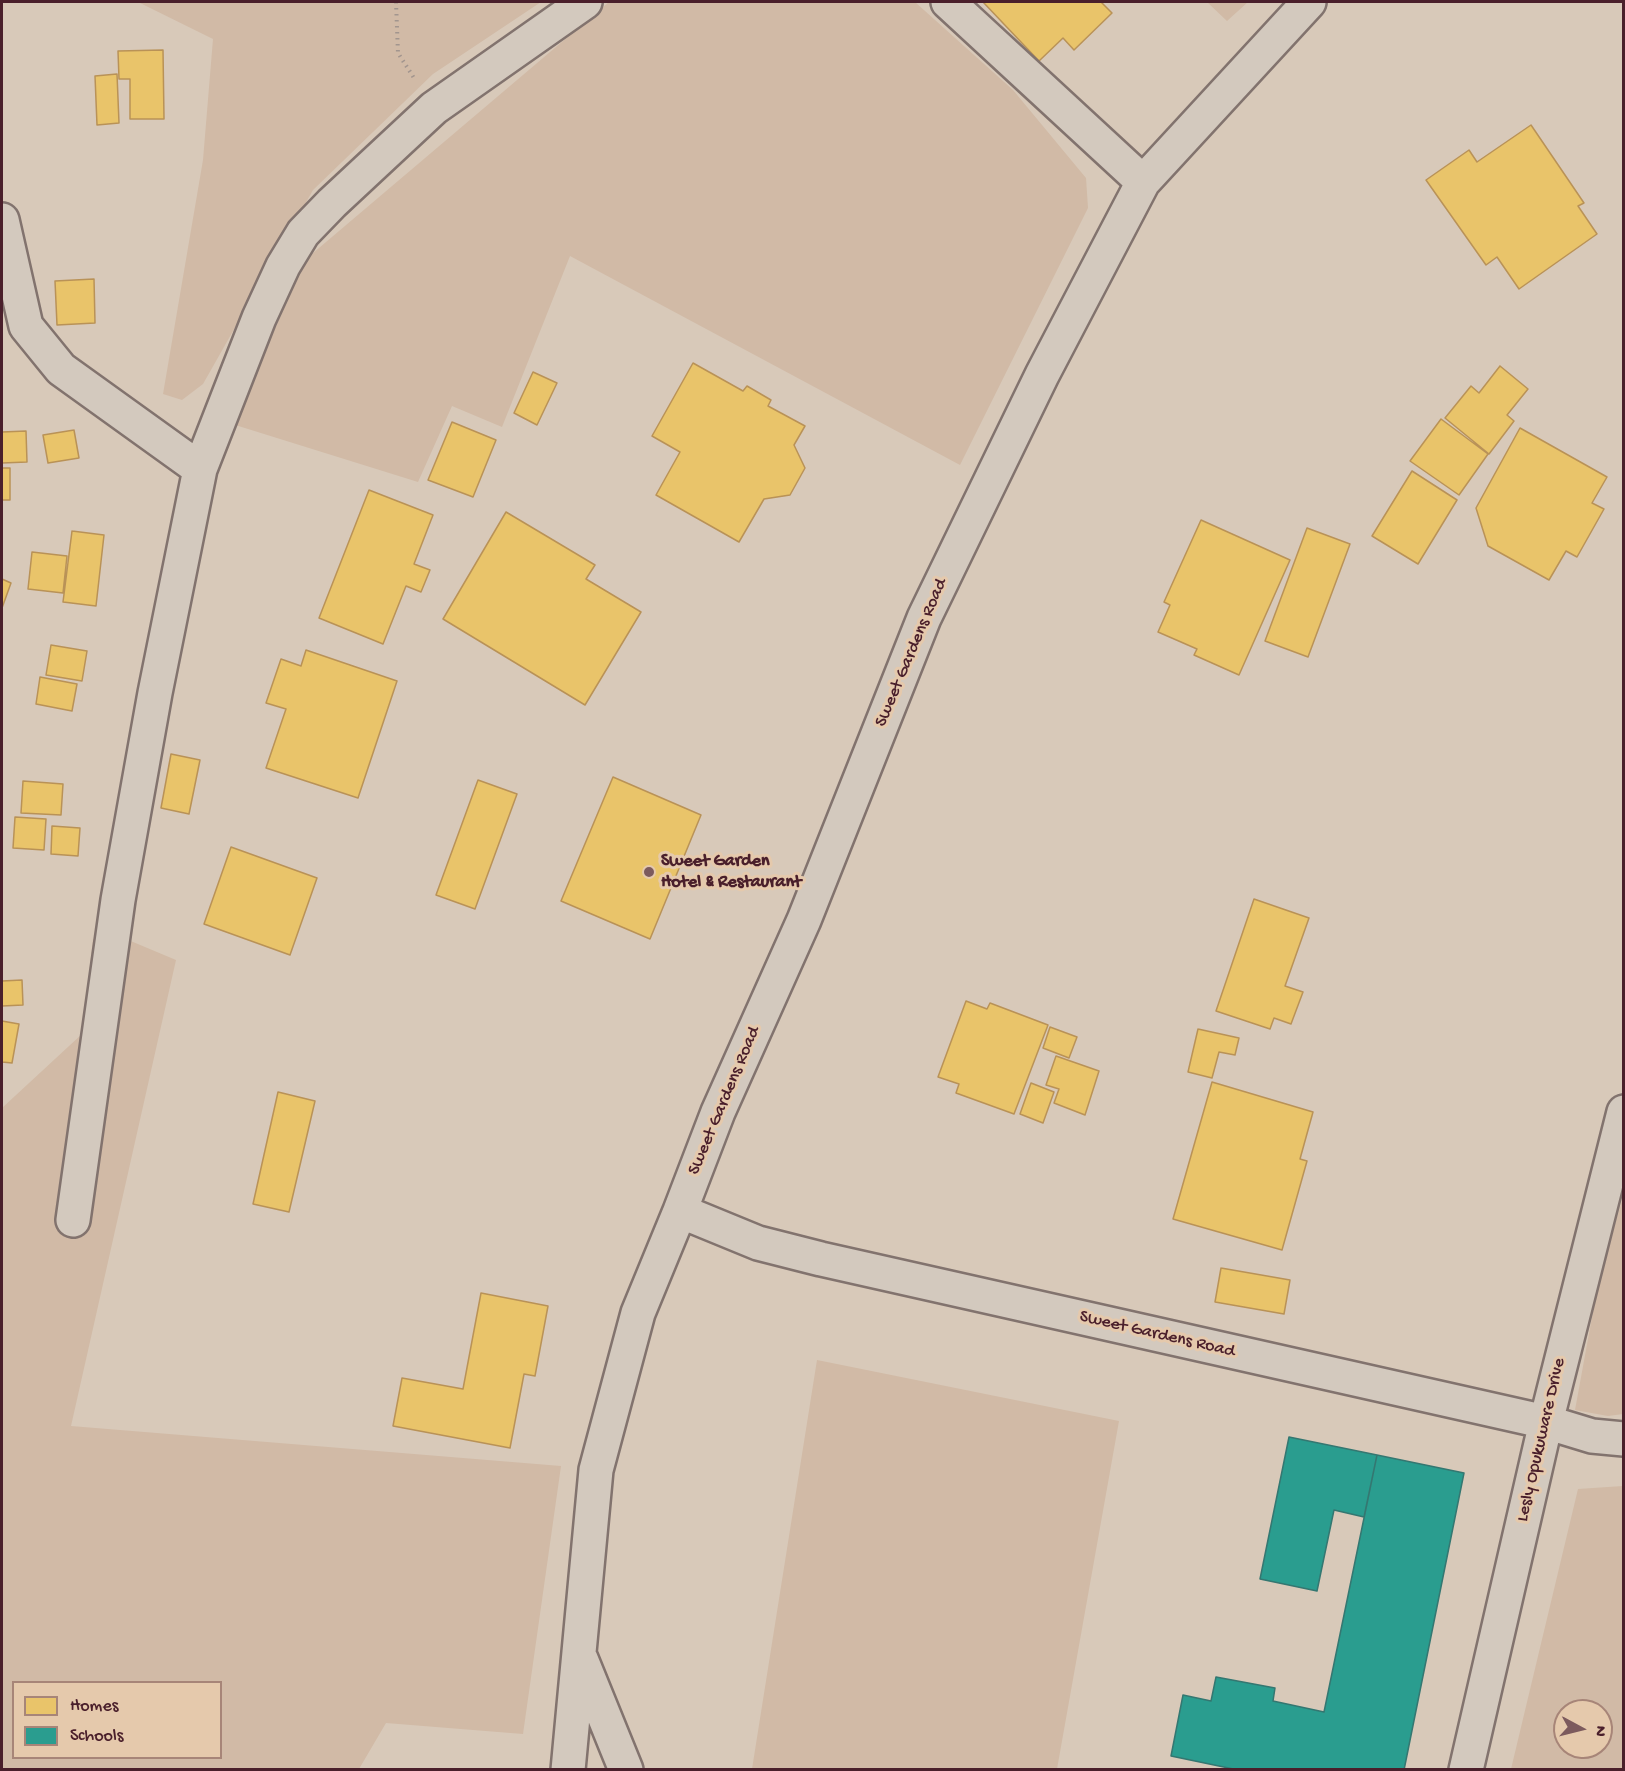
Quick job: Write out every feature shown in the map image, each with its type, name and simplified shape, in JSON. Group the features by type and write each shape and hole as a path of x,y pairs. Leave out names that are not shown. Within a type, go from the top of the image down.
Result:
{"street":[{"path":"73,1220 118,900 155,693 200,469 259,318 283,266 303,233 332,203 434,108 585,2"},
{"path":"948,2 1143,182"},
{"name":"Sweet Gardens Road","path":"1309,2 1143,182 1042,375 924,618 804,920 718,1112 680,1210 758,1243 821,1259 1546,1422 1592,1436 1623,1439"},
{"path":"2,220 26,326 61,369 200,469"},
{"name":"Lesly Opukuware Drive","path":"1466,1770 1546,1422 1623,1112"},
{"path":"567,1770 596,1470 638,1313 680,1210"},
{"path":"579,1655 626,1770"}],"path":[{"path":"396,2 398,53 434,108"}],"shaded area":[{"path":"138,2 541,2 433,74 313,190 203,384 182,400 163,394 203,160 213,39"},
{"path":"609,2 915,2 1013,90 1086,178 1088,208 960,465 570,256 502,427 452,406 418,482 232,424 306,259"},
{"path":"1207,2 1248,2 1227,21"},
{"path":"114,934 176,960 71,1426 561,1466 523,1734 386,1723 359,1769 2,1770 2,1108 82,1034 93,939"},
{"path":"1623,1197 1623,1414 1608,1416 1575,1410 1599,1279"},
{"path":"817,1360 1119,1421 1057,1769 752,1769"},
{"path":"1623,1486 1623,1769 1511,1769 1578,1489"}],"building: Homes":[{"path":"983,2 1101,2 1112,13 1074,50 1063,38 1039,61"},
{"path":"163,50 164,119 130,119 130,79 119,79 118,51"},
{"path":"117,74 119,123 97,125 95,76"},
{"path":"1531,125 1584,203 1578,206 1597,234 1519,289 1497,257 1486,265 1426,180 1469,150 1477,162"},
{"path":"94,279 95,323 57,325 55,281"},
{"path":"693,363 743,391 747,386 771,400 768,406 805,426 794,445 805,468 790,495 764,499 739,542 656,495 680,452 652,436"},
{"path":"1500,366 1528,389 1507,415 1514,421 1489,454 1445,418 1471,386 1479,393"},
{"path":"533,372 557,383 537,425 514,413"},
{"path":"1441,419 1488,454 1459,495 1410,461"},
{"path":"452,422 496,440 473,497 428,480"},
{"path":"1520,428 1607,477 1592,503 1604,509 1577,557 1566,551 1549,580 1488,546 1476,508"},
{"path":"74,430 79,458 48,463 43,435"},
{"path":"26,431 27,462 2,463 2,432"},
{"path":"2,468 10,468 10,500 2,500"},
{"path":"1412,471 1457,500 1418,564 1372,536"},
{"path":"369,490 433,515 414,564 430,570 421,592 406,586 383,644 319,618"},
{"path":"506,512 595,565 586,579 641,612 585,705 443,619"},
{"path":"1201,520 1290,560 1239,675 1194,655 1197,649 1158,632 1170,605 1164,602"},
{"path":"1307,528 1350,544 1308,657 1265,641"},
{"path":"72,531 104,535 96,606 63,602"},
{"path":"32,552 67,556 63,593 28,589"},
{"path":"2,579 11,583 2,608"},
{"path":"51,645 87,651 82,681 46,675"},
{"path":"306,650 397,681 358,798 266,768 286,709 266,703 281,659 301,666"},
{"path":"40,677 77,684 72,711 36,704"},
{"path":"171,754 200,760 189,814 161,808"},
{"path":"613,777 701,815 650,939 561,901"},
{"path":"478,780 517,794 475,909 436,895"},
{"path":"23,781 63,784 61,815 21,813"},
{"path":"15,817 46,819 44,850 13,848"},
{"path":"52,826 80,828 78,856 51,854"},
{"path":"231,847 317,878 290,955 204,924"},
{"path":"1254,899 1309,918 1285,986 1303,992 1291,1024 1274,1018 1270,1029 1216,1011"},
{"path":"22,980 23,1005 2,1006 2,981"},
{"path":"966,1001 987,1009 990,1003 1048,1025 1014,1114 956,1093 959,1084 938,1077"},
{"path":"2,1021 19,1024 12,1063 2,1062"},
{"path":"1050,1027 1077,1037 1069,1058 1043,1048"},
{"path":"1198,1029 1239,1038 1235,1055 1219,1052 1212,1078 1188,1072"},
{"path":"1056,1056 1099,1071 1085,1115 1054,1103 1059,1089 1046,1085"},
{"path":"1212,1082 1313,1112 1300,1159 1307,1161 1282,1250 1173,1219"},
{"path":"1031,1083 1054,1092 1043,1123 1020,1114"},
{"path":"278,1092 315,1101 289,1212 253,1204"},
{"path":"1221,1268 1290,1280 1284,1314 1215,1302"},
{"path":"481,1293 548,1306 535,1376 524,1374 510,1448 393,1426 402,1378 463,1389"}],"building: Schools":[{"path":"1289,1437 1377,1455 1364,1517 1334,1510 1317,1591 1260,1579"},
{"path":"1377,1455 1464,1473 1404,1770 1238,1770 1171,1756 1183,1695 1211,1701 1216,1677 1275,1688 1273,1701 1324,1712"}],"place":[{"name":"Sweet Garden Hotel & Restaurant","path":"649,872"}]}
